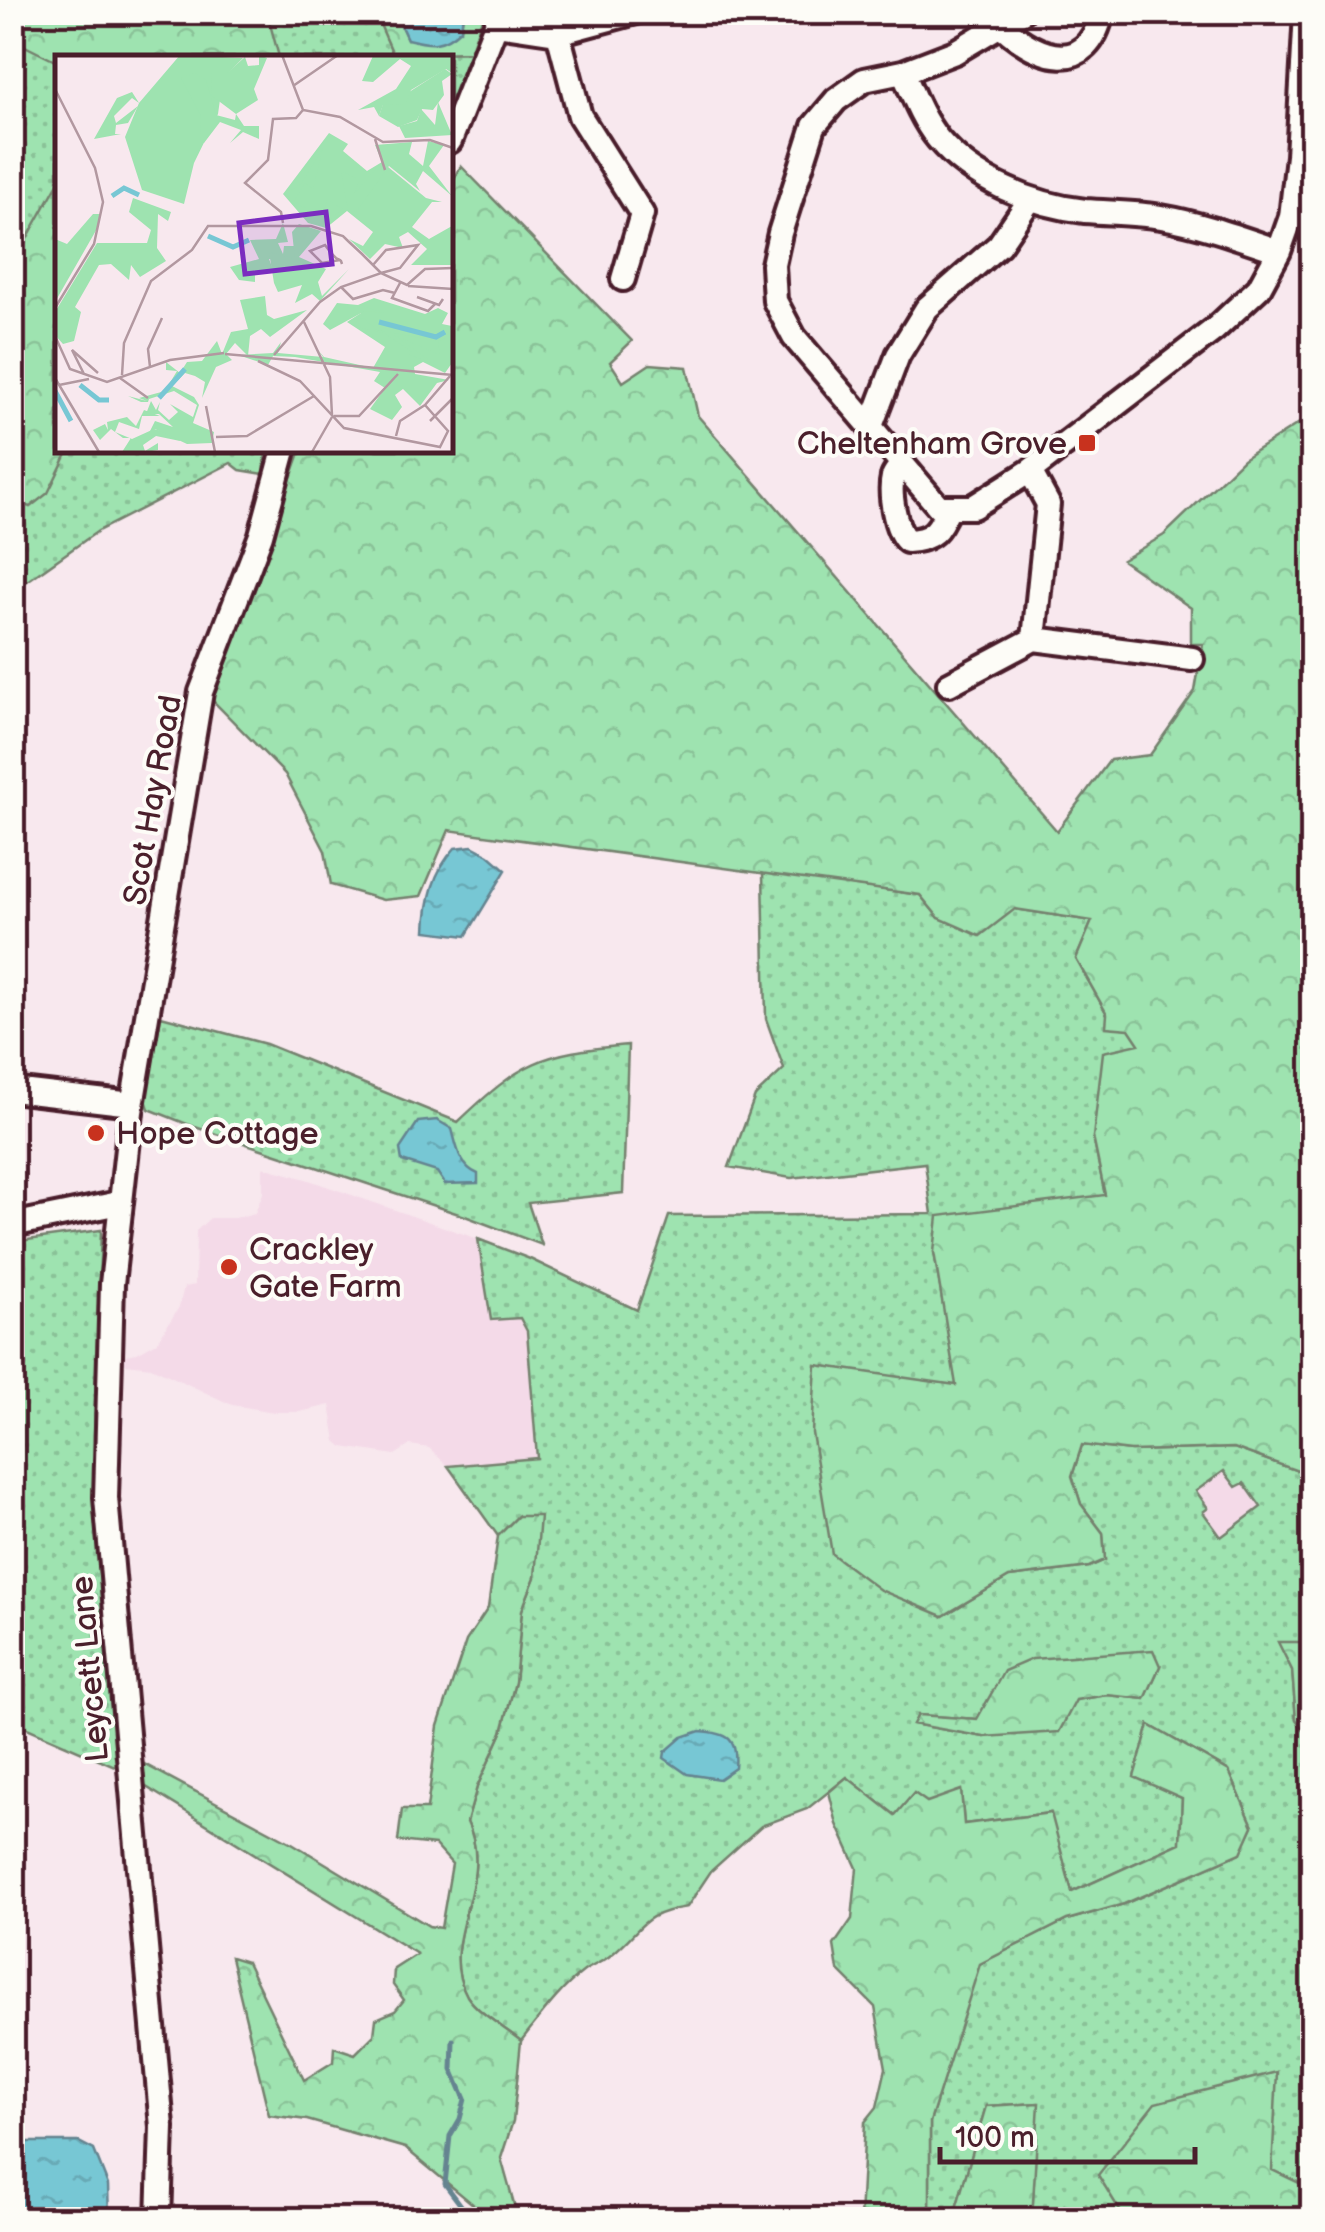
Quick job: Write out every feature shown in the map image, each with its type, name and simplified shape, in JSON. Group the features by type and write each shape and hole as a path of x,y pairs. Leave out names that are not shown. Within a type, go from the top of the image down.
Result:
{"street":[{"path":"452,136 499,18 558,33 636,12"},
{"path":"1102,12 1098,32 1076,53 1050,56 1023,44 1012,19 955,52 902,72 864,80 836,100 814,126 780,233 774,265 775,300 794,338 944,507 973,507 1030,471 1215,328 1259,288 1279,250 1305,168 1306,12"},
{"path":"558,33 580,116 642,214 624,279"},
{"path":"902,72 918,108 938,138 956,156 1028,201 1158,216 1279,250"},
{"path":"871,426 898,355 927,308 998,246 1028,201"},
{"name":"Scot Hay Road","path":"132,1108 201,692 261,535 283,452"},
{"path":"902,463 893,476 896,526 907,541 933,536 944,507"},
{"path":"1030,471 1048,504 1034,639"},
{"path":"950,684 1034,639 1192,659"},
{"path":"12,1090 132,1108"},
{"name":"Leycett Lane","path":"132,1108 112,1284 106,1498 162,2127 159,2220"},
{"path":"12,1225 119,1202"}],"shaded area":[{"path":"263,1167 478,1239 491,1319 520,1318 527,1331 537,1459 448,1466 429,1448 410,1445 395,1455 343,1447 336,1441 330,1405 300,1412 274,1412 232,1405 151,1367 118,1363 119,1356 137,1353 157,1342 179,1307 184,1287 195,1285 196,1231 210,1218 255,1213 263,1193"},
{"path":"1224,1470 1243,1482 1262,1507 1220,1537 1202,1512 1196,1491"}],"green space":[{"path":"12,13 267,13 278,55 55,55 55,61 13,40"},
{"path":"13,13 376,13 393,54 470,52 452,98 452,55 55,55 55,452 266,452 264,474 240,470 231,463 98,531 13,591"},
{"path":"375,13 395,13 407,39 461,29 463,13 484,13 470,52 393,54"},
{"path":"461,166 632,341 610,362 623,382 650,364 687,367 698,416 1057,831 1110,760 1150,755 1195,691 1203,644 1191,644 1191,608 1122,560 1164,535 1243,459 1312,415 1312,1476 1234,1448 1131,1451 1082,1445 1072,1476 1081,1504 1103,1533 1105,1560 1089,1567 1009,1577 943,1616 880,1590 832,1554 812,1433 816,1365 956,1385 934,1252 938,1216 1105,1195 1093,1137 1103,1052 1139,1044 1129,1029 1106,1027 1107,1014 1076,959 1092,921 1015,909 980,936 939,918 920,895 449,830 421,896 383,900 331,885 325,851 285,774 211,699 300,452 452,452 452,184"},
{"path":"55,189 55,452 68,452 48,493 30,507 13,501 13,264"},
{"path":"763,872 920,895 939,918 1015,909 1092,921 1076,959 1107,1014 1130,1029 1140,1044 1093,1137 1105,1195 934,1252 957,1385 943,1616 1009,1577 1089,1567 1105,1560 1103,1533 1081,1504 1072,1476 1082,1445 1131,1451 1234,1448 1312,1476 1312,1642 1279,1643 1292,1670 1296,1719 1312,1742 1312,2219 1032,2219 1038,2103 986,2106 953,2219 930,2219 930,2122 979,1964 1067,1920 1124,1904 1240,1853 1253,1826 1229,1771 1149,1725 1135,1776 1182,1798 1180,1843 1072,1892 1050,1813 964,1824 961,1791 895,1815 847,1777 807,1809 761,1826 711,1871 687,1907 651,1918 608,1957 584,1971 558,1995 521,2041 467,1996 459,1975 458,1953 475,1866 467,1822 477,1787 502,1732 515,1682 522,1610 535,1577 518,1516 498,1536 448,1466 537,1458 527,1331 520,1318 491,1320 478,1239 637,1310 669,1216 932,1214 925,1163 791,1178 729,1167 755,1096 784,1069 766,1019","holes":["1224,1471 1236,1487 1244,1483 1261,1507 1221,1537 1203,1512 1208,1508 1196,1491","1160,1666 1145,1699 1107,1695 1076,1700 984,1737 914,1724 918,1715 978,1719"]},
{"path":"161,1016 266,1044 458,1122 499,1085 534,1064 573,1052 628,1045 623,1193 528,1203 542,1245 192,1126 149,1109 146,1100"},
{"path":"101,1230 94,1435 98,1562 117,1767 13,1722 12,1242"},
{"path":"518,1516 540,1516 535,1577 522,1610 515,1682 502,1732 477,1787 467,1822 475,1867 458,1953 459,1975 467,1996 521,2041 513,2121 501,2158 518,2219 483,2219 474,2205 405,2148 307,2120 269,2115 231,1957 247,1962 304,2080 333,2062 334,2047 355,2054 374,2035 376,2019 395,2011 404,2000 393,1985 394,1969 417,1954 143,1785 142,1763 292,1843 429,1926 441,1928 452,1864 435,1845 398,1841 402,1809 427,1809 438,1726 466,1641 488,1608 498,1536"},
{"path":"1278,1642 1312,1642 1312,1742 1296,1719 1292,1670"},
{"path":"1153,1650 1160,1666 1145,1699 1107,1695 1076,1700 1059,1732 984,1737 913,1724 918,1715 977,1719 1004,1671 1032,1659"},
{"path":"1149,1725 1229,1771 1253,1826 1241,1853 1124,1904 1067,1920 980,1964 930,2122 930,2219 860,2219 865,2122 877,2107 886,2068 875,2007 838,1970 834,1945 852,1919 857,1868 837,1824 829,1792 847,1777 895,1815 914,1793 927,1802 961,1790 964,1824 1051,1813 1072,1892 1180,1843 1182,1798 1134,1777"},
{"path":"1277,2072 1272,2170 1312,2189 1312,2219 1125,2219 1098,2175 1155,2103"},
{"path":"1039,2103 1032,2219 953,2219 986,2106"}],"water":[{"path":"395,13 463,13 461,29 442,42 430,43 407,39"},
{"path":"472,846 506,870 466,936 426,931 430,897 441,867 455,848"},
{"path":"437,1120 452,1129 460,1155 478,1174 478,1183 445,1184 437,1172 402,1161 400,1149 418,1122"},
{"path":"700,1731 718,1733 733,1744 735,1768 719,1779 687,1774 664,1758 665,1752 682,1737"},
{"path":"13,2142 79,2142 94,2150 108,2185 109,2219 19,2219 13,2192"}],"waterway":[{"path":"453,2040 452,2069 465,2099 450,2136 445,2184 472,2220"}],"place":[{"name":"Cheltenham Grove","path":"1087,443"},
{"name":"Hope Cottage","path":"96,1133"},
{"name":"Crackley Gate Farm","path":"229,1267"}]}
